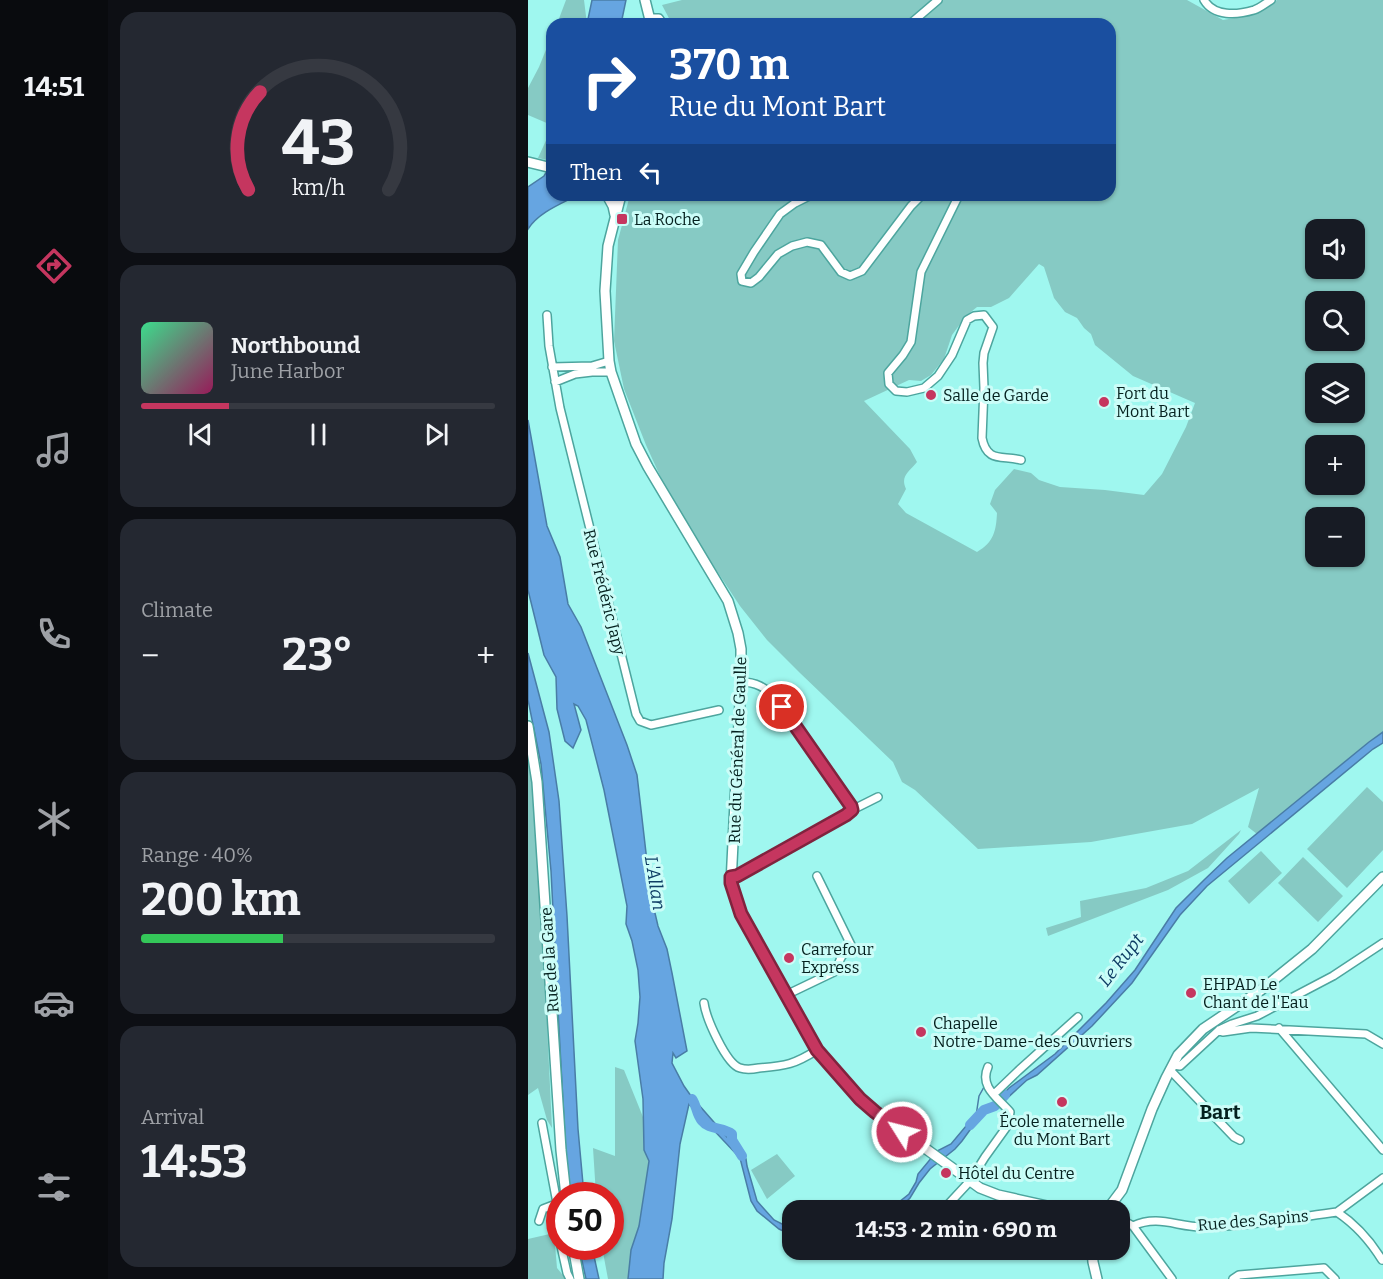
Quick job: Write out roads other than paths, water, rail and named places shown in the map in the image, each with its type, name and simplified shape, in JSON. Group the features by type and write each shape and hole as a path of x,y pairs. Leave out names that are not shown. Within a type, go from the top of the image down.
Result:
{"main road":[{"path":"645,0 650,18"},
{"path":"528,162 546,166"},
{"path":"610,201 615,217"},
{"name":"Rue du Général de Gaulle","path":"619,201 608,246 605,291 611,372 636,444 728,601 741,649 731,877 741,914 817,1050 860,1099 980,1188 1015,1200"},
{"name":"Rue de la Gare","path":"528,726 537,782 564,1182"},
{"path":"1114,1200 1122,1190 1152,1109 1178,1055 1203,1029 1261,990 1305,955 1383,877"},
{"path":"576,1260 579,1279"},
{"path":"1093,1260 1097,1279"}],"street":[{"path":"917,18 938,0"},
{"path":"1204,0 1214,10 1234,14 1256,10 1271,0"},
{"path":"799,201 780,214 741,274 742,281 751,283 759,278 778,254 792,246 807,242 821,245 841,272 850,276 862,271 916,201"},
{"path":"956,201 921,272 911,342 903,356 888,373 889,384 896,391 907,392 924,388 938,376 952,355 967,320 974,316 984,315 993,327 984,352 983,363 983,446 987,453 993,456 1021,460"},
{"name":"Rue Frédéric Japy","path":"547,315 549,346 560,408 636,714 640,721 651,725 719,710"},
{"path":"552,367 592,366 609,361"},
{"path":"555,382 575,374 611,372"},
{"path":"741,682 760,686 782,707 852,810"},
{"path":"731,877 737,876 879,797"},
{"path":"786,995 838,969 841,956 852,947 817,876"},
{"path":"1240,1140 1234,1137 1172,1068 1180,1066 1219,1030 1257,1016 1333,976 1383,943"},
{"path":"704,1003 715,1035 728,1056 739,1068 788,1065 804,1059 817,1050"},
{"path":"995,1096 1018,1071 1078,1017"},
{"path":"1219,1030 1223,1032 1251,1028 1279,1028 1366,1034 1383,1044"},
{"path":"1279,1028 1383,1150"},
{"path":"953,1200 970,1181 1008,1125 1010,1112 985,1083 984,1078 988,1067"},
{"path":"542,1124 552,1182"},
{"name":"Rue des Sapins","path":"1133,1226 1143,1221 1161,1220 1202,1227 1255,1223 1337,1212 1383,1178"},
{"path":"540,1221 540,1215 546,1208"},
{"path":"1337,1212 1373,1245 1382,1260"},
{"path":"1130,1224 1172,1279"},
{"path":"564,1260 570,1279"},
{"path":"1233,1279 1239,1275 1324,1268 1335,1279"}],"waterway":[{"path":"976,1116 979,1096 984,1087"},
{"name":"Le Rupt","path":"970,1125 984,1110 995,1106 1005,1095"},
{"name":"Le Rupt","path":"692,1099 702,1121 709,1126 732,1134 732,1140 742,1156"}],"place":[{"name":"La Roche","path":"622,219"},
{"name":"Salle de Garde","path":"931,395"},
{"name":"Fort du Mont Bart","path":"1104,402"},
{"name":"Carrefour Express","path":"789,958"},
{"name":"EHPAD Le Chant de l'Eau","path":"1191,993"},
{"name":"Chapelle Notre-Dame-des-Ouvriers","path":"921,1032"},
{"name":"École maternelle du Mont Bart","path":"1062,1102"},
{"name":"Hôtel du Centre","path":"946,1173"}],"district":[{"name":"Bart","path":"1220,1112"}],"water label":[{"name":"L'Allan","path":"655,883"}]}
